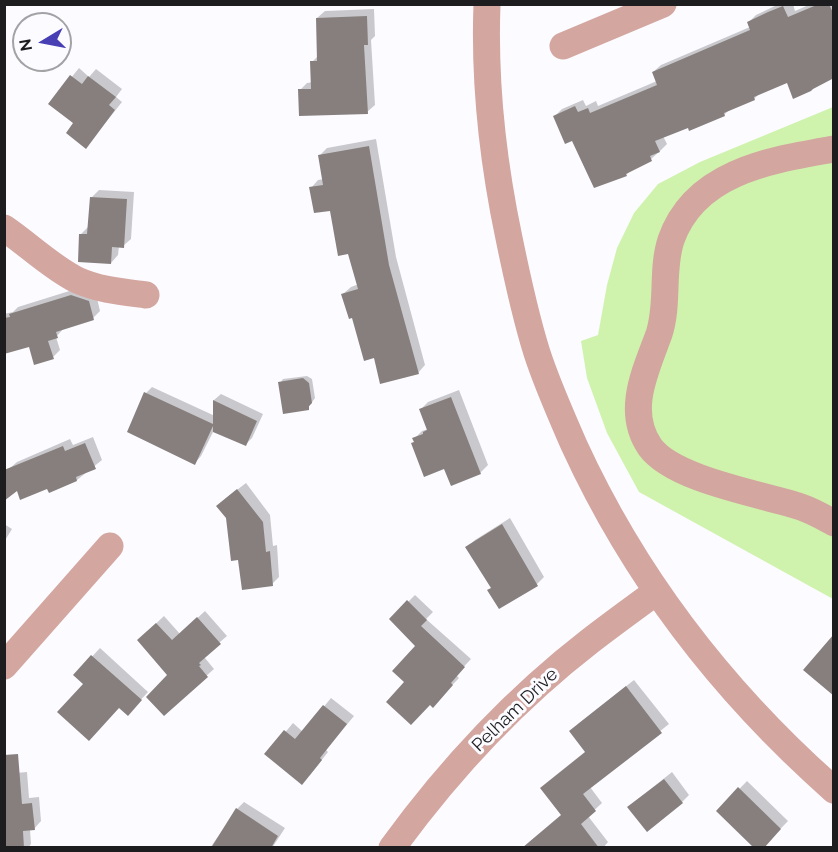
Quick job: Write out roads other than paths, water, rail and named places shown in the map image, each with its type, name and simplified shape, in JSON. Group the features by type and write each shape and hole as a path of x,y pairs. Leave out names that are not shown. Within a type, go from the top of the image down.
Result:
{"street":[{"path":"487,4 486,39 490,117 499,193 537,354 562,418 596,493 657,592 702,654 747,707 792,753 834,790"},
{"path":"563,46 663,4"},
{"path":"834,149 763,163 736,173 698,198 684,216 671,240 666,269 664,315 642,379 638,413 642,431 651,447 662,459 708,480 803,507 834,523"},
{"path":"4,228 27,243 56,268 79,281 108,290 146,295"},
{"path":"4,666 110,546"},
{"name":"Pelham Drive","path":"392,848 419,811 468,755 527,695 589,641 657,592"}]}
